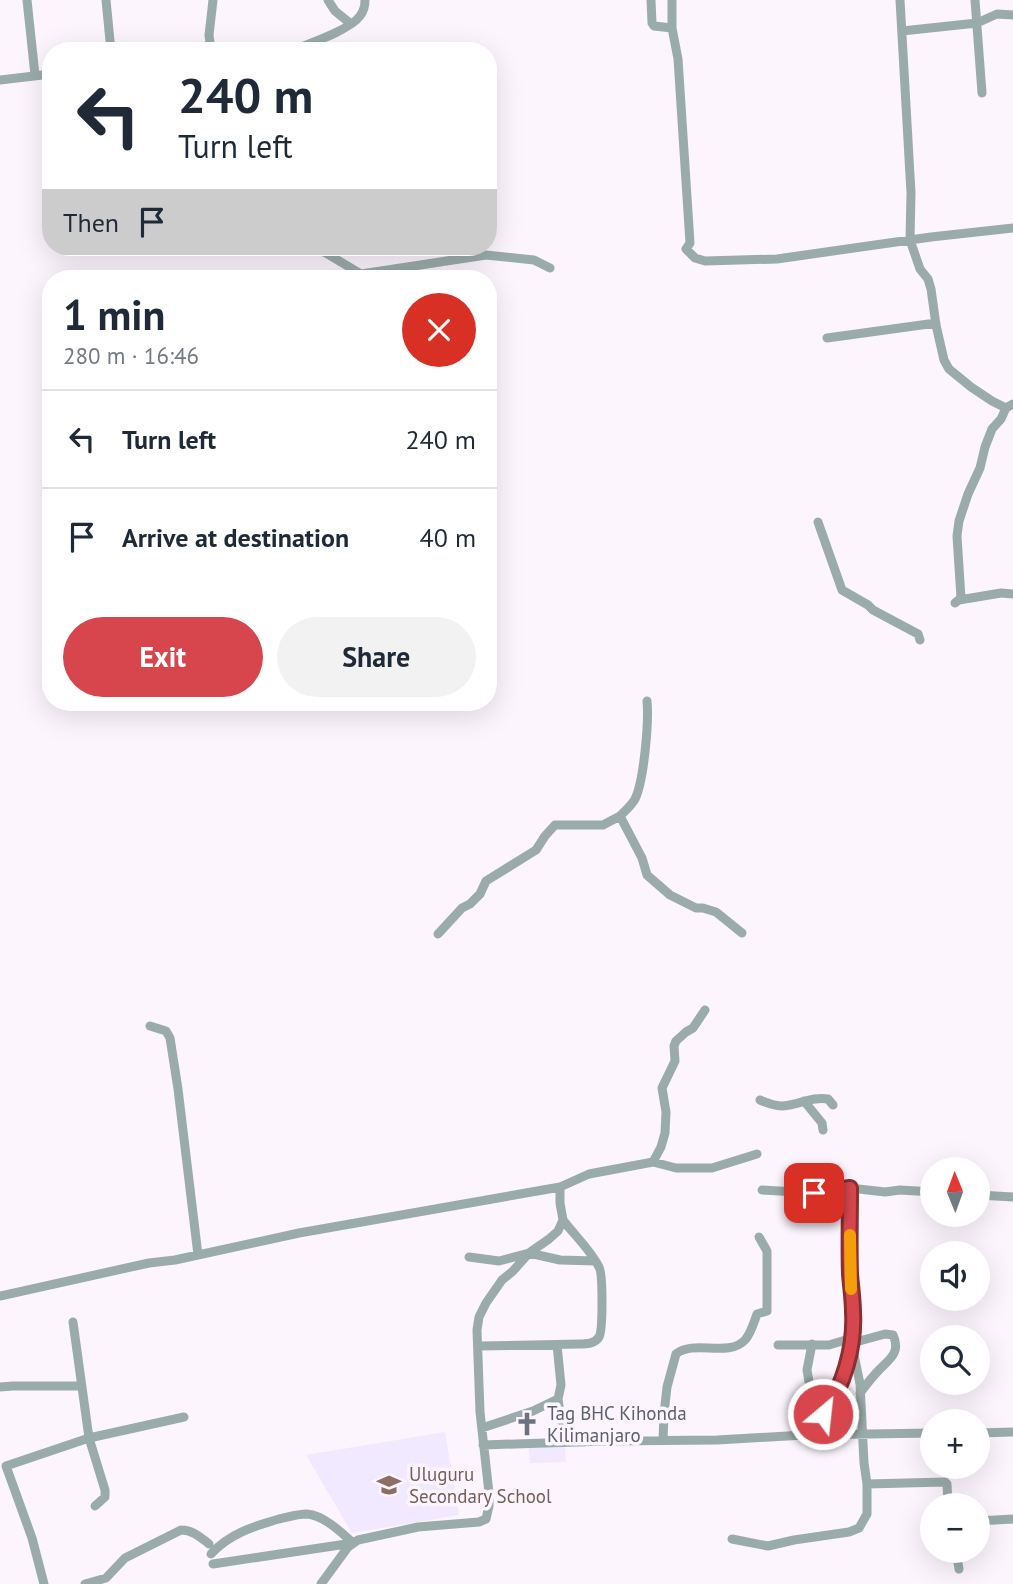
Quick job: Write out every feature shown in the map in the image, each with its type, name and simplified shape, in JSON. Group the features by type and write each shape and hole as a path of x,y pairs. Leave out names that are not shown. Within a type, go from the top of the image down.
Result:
{"street":[{"path":"27,0 34,75"},
{"path":"106,0 110,42"},
{"path":"210,42 213,0"},
{"path":"328,0 335,11 351,24"},
{"path":"311,42 351,24 360,16 365,0"},
{"path":"651,0 653,26 672,28"},
{"path":"672,0 672,28 678,59 687,179 690,243 685,249 695,258 705,261 777,259 1013,228"},
{"path":"901,0 911,193 910,240 920,269 928,279 944,360 949,369 992,401 1010,406 992,429 959,521 957,536 961,598 957,601 1001,593 1013,594"},
{"path":"975,0 982,93"},
{"path":"902,31 977,23 997,14 1013,15"},
{"path":"0,80 42,75"},
{"path":"331,256 354,270"},
{"path":"387,270 479,256"},
{"path":"496,256 534,260 550,268"},
{"path":"827,338 936,323"},
{"path":"818,522 842,590 918,634 920,640"},
{"path":"438,934 462,908 480,894 485,881 536,850 555,825 603,825 620,816 635,799 642,775 647,701"},
{"path":"620,816 642,858 647,875 670,895 696,908 716,912 741,933"},
{"path":"653,1162 665,1133 666,1112 662,1088 675,1061 674,1046 676,1041 693,1028 705,1010"},
{"path":"150,1026 166,1031 170,1038 198,1255"},
{"path":"760,1100 779,1106 818,1097 828,1099 833,1105"},
{"path":"804,1101 822,1123 823,1130"},
{"path":"0,1296 299,1233 560,1187 589,1174 653,1162 676,1168 712,1168 757,1154"},
{"path":"479,1346 593,1343 599,1338 602,1329 601,1269 563,1220 560,1187"},
{"path":"733,1539 768,1546 849,1532 859,1528 867,1514 860,1393 852,1342 850,1188"},
{"path":"762,1190 814,1193 850,1188 885,1192 920,1191"},
{"path":"990,1196 1013,1197"},
{"path":"321,1584 344,1552 358,1540 418,1527 483,1522 488,1516 477,1330 479,1317 502,1280 529,1253 550,1239 563,1220"},
{"path":"663,1440 667,1387 676,1354 684,1349 738,1345 745,1340 757,1314 766,1311 767,1251 759,1237"},
{"path":"469,1257 499,1261 529,1253 560,1261 595,1261"},
{"path":"73,1322 89,1438 105,1490 105,1497 95,1506"},
{"path":"778,1345 829,1345 885,1334 894,1335 894,1356 860,1393"},
{"path":"804,1435 830,1406 845,1369 852,1342"},
{"path":"804,1435 811,1414 812,1399 807,1370 812,1344"},
{"path":"557,1345 561,1420 566,1428 583,1442"},
{"path":"0,1387 81,1387"},
{"path":"482,1428 533,1412 558,1399"},
{"path":"44,1584 32,1538 3,1467 89,1438 184,1417"},
{"path":"990,1433 1013,1432"},
{"path":"483,1446 920,1433"},
{"path":"867,1484 945,1482 947,1493"},
{"path":"211,1554 233,1535 259,1524 308,1514 332,1524 353,1543"},
{"path":"990,1520 1013,1519"},
{"path":"85,1584 106,1578 125,1558 181,1530 197,1534 211,1554"},
{"path":"211,1554 353,1543"},
{"path":"959,1563 960,1569"}],"shaded area":[{"name":"Uluguru Secondary School","path":"445,1432 459,1515 352,1533 306,1455"},
{"path":"565,1446 566,1462 530,1463 529,1448"}],"slow traffic":[{"path":"850,1235 851,1289"}],"place":[{"name":"Tag BHC Kihonda Kilimanjaro","path":"527,1424"},
{"name":"Uluguru Secondary School","path":"389,1485"}],"route":[{"path":"814,1193 850,1188 852,1343 838,1387 830,1406 823,1414"}]}
